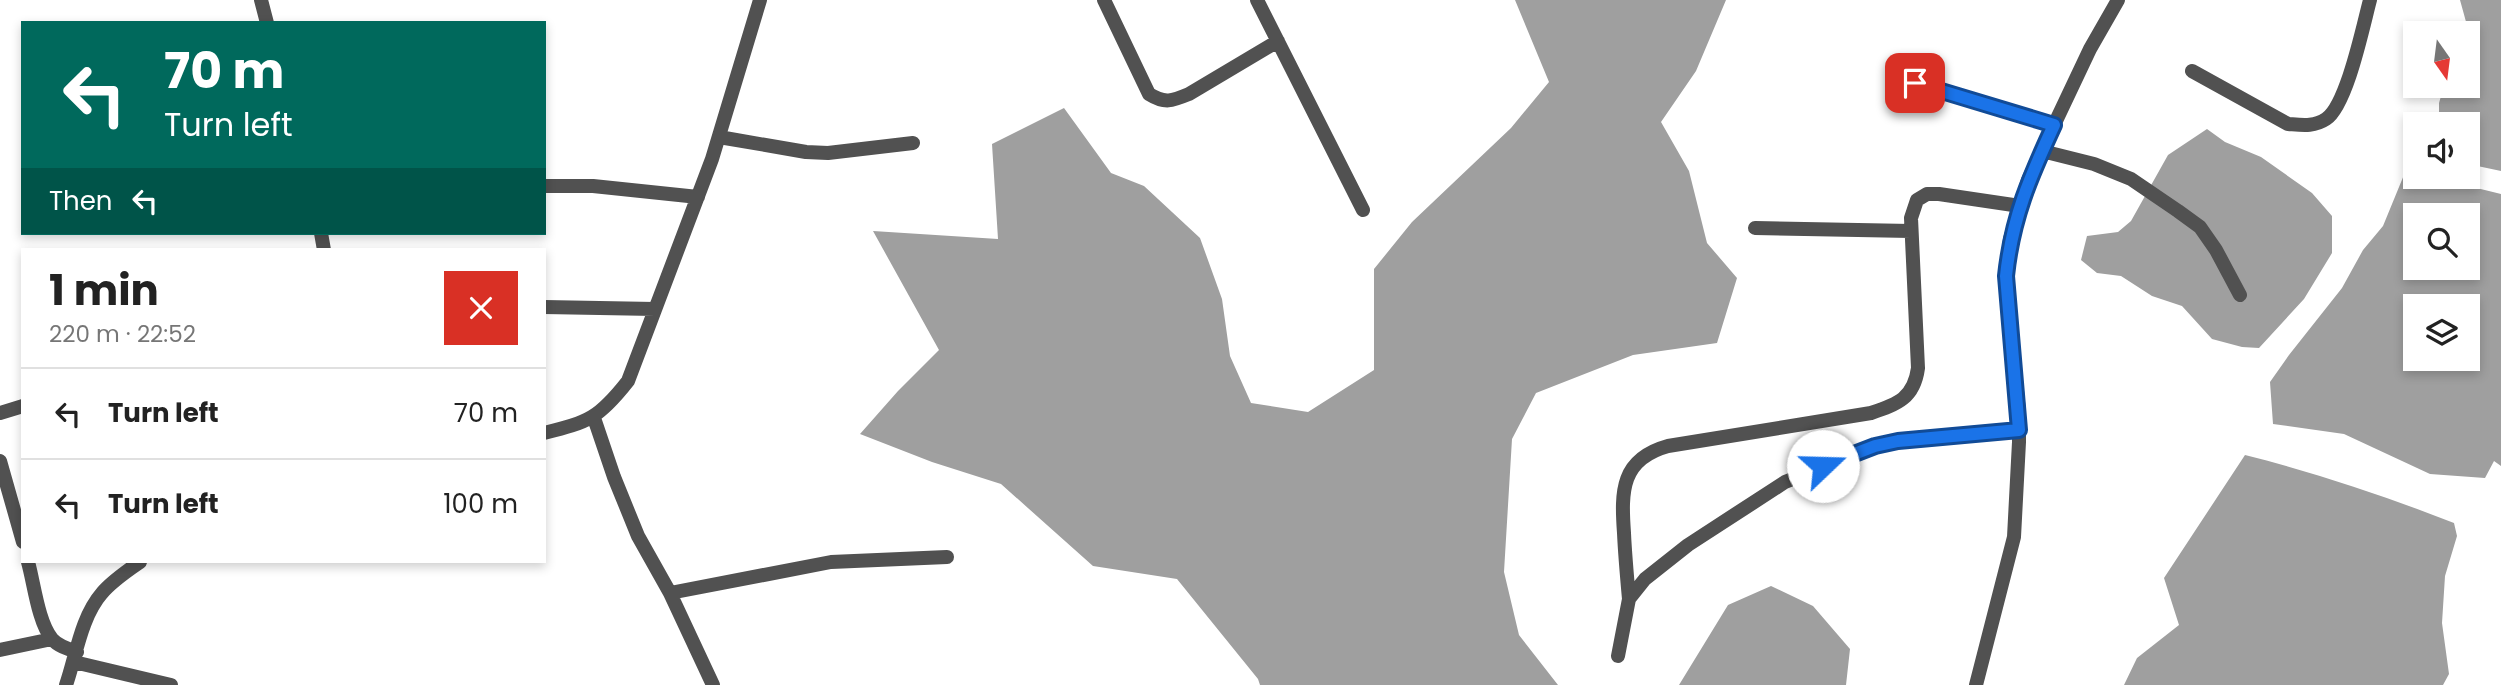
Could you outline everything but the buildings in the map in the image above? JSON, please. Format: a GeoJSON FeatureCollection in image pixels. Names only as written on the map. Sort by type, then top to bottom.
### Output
{"type":"FeatureCollection","features":[{"type":"Feature","properties":{"kind":"street"},"geometry":{"type":"LineString","coordinates":[[261,0],[266,21]]}},
{"type":"Feature","properties":{"kind":"street"},"geometry":{"type":"LineString","coordinates":[[546,432],[594,418],[610,404],[628,381],[719,137],[760,0]]}},
{"type":"Feature","properties":{"kind":"street"},"geometry":{"type":"LineString","coordinates":[[1104,0],[1149,94],[1161,102],[1189,94],[1278,41]]}},
{"type":"Feature","properties":{"kind":"street"},"geometry":{"type":"LineString","coordinates":[[1257,0],[1363,210]]}},
{"type":"Feature","properties":{"kind":"street"},"geometry":{"type":"LineString","coordinates":[[1976,685],[2014,537],[2019,430],[2006,276],[2010,239],[2028,180],[2090,49],[2118,0]]}},
{"type":"Feature","properties":{"kind":"street"},"geometry":{"type":"LineString","coordinates":[[2192,71],[2288,124],[2319,124],[2337,107],[2370,0]]}},
{"type":"Feature","properties":{"kind":"street"},"geometry":{"type":"LineString","coordinates":[[1894,77],[2054,125]]}},
{"type":"Feature","properties":{"kind":"street"},"geometry":{"type":"LineString","coordinates":[[719,137],[806,152],[828,153],[913,143]]}},
{"type":"Feature","properties":{"kind":"street"},"geometry":{"type":"LineString","coordinates":[[2042,150],[2094,164],[2131,179],[2200,227],[2216,250],[2240,295]]}},
{"type":"Feature","properties":{"kind":"street"},"geometry":{"type":"LineString","coordinates":[[546,186],[593,186],[698,197]]}},
{"type":"Feature","properties":{"kind":"street"},"geometry":{"type":"LineString","coordinates":[[1618,656],[1629,599],[1622,501],[1633,466],[1651,451],[1871,413],[1898,404],[1916,383],[1918,368],[1911,231],[1913,207],[1917,200],[1927,194],[1939,194],[2020,206]]}},
{"type":"Feature","properties":{"kind":"street"},"geometry":{"type":"LineString","coordinates":[[1755,228],[1911,231]]}},
{"type":"Feature","properties":{"kind":"street"},"geometry":{"type":"LineString","coordinates":[[546,307],[655,309]]}},
{"type":"Feature","properties":{"kind":"street"},"geometry":{"type":"LineString","coordinates":[[0,414],[21,407]]}},
{"type":"Feature","properties":{"kind":"street"},"geometry":{"type":"LineString","coordinates":[[594,418],[638,536],[670,593],[713,685]]}},
{"type":"Feature","properties":{"kind":"street"},"geometry":{"type":"LineString","coordinates":[[1629,599],[1645,579],[1688,545],[1785,482],[1842,458],[1898,441],[2019,430]]}},
{"type":"Feature","properties":{"kind":"street"},"geometry":{"type":"LineString","coordinates":[[0,461],[21,535]]}},
{"type":"Feature","properties":{"kind":"street"},"geometry":{"type":"LineString","coordinates":[[670,593],[831,562],[947,557]]}},
{"type":"Feature","properties":{"kind":"street"},"geometry":{"type":"LineString","coordinates":[[28,563],[41,615],[52,639],[75,657],[171,685]]}},
{"type":"Feature","properties":{"kind":"street"},"geometry":{"type":"LineString","coordinates":[[66,685],[88,615],[96,601],[116,580],[139,563]]}},
{"type":"Feature","properties":{"kind":"street"},"geometry":{"type":"LineString","coordinates":[[0,650],[52,639]]}},
{"type":"Feature","properties":{"kind":"shaded area"},"geometry":{"type":"Polygon","coordinates":[[[1515,0],[1726,0],[1696,71],[1661,122],[1689,171],[1707,243],[1737,278],[1717,343],[1633,355],[1536,393],[1512,439],[1504,572],[1519,635],[1558,685],[1260,685],[1258,679],[1177,579],[1093,566],[1001,484],[932,462],[860,434],[939,350],[873,231],[998,239],[992,144],[1064,108],[1111,173],[1144,186],[1200,238],[1222,299],[1230,356],[1251,403],[1308,412],[1374,370],[1374,269],[1412,222],[1511,128],[1549,82],[1515,0]]]}},
{"type":"Feature","properties":{"kind":"shaded area"},"geometry":{"type":"Polygon","coordinates":[[[2460,0],[2501,0],[2501,171],[2480,167],[2480,112],[2439,112],[2440,98],[2480,98],[2480,21],[2466,21],[2460,0]]]}},
{"type":"Feature","properties":{"kind":"shaded area"},"geometry":{"type":"Polygon","coordinates":[[[2207,129],[2225,142],[2261,157],[2312,193],[2332,216],[2332,253],[2304,299],[2259,348],[2242,347],[2212,339],[2182,306],[2152,296],[2121,276],[2097,273],[2081,260],[2087,236],[2118,232],[2131,221],[2168,155],[2207,129]]]}},
{"type":"Feature","properties":{"kind":"shaded area"},"geometry":{"type":"Polygon","coordinates":[[[2403,177],[2403,189],[2480,189],[2501,194],[2501,466],[2494,461],[2485,478],[2430,474],[2344,434],[2273,424],[2270,382],[2342,288],[2363,250],[2383,226],[2403,177]]]}},
{"type":"Feature","properties":{"kind":"shaded area"},"geometry":{"type":"Polygon","coordinates":[[[2245,455],[2351,486],[2454,523],[2457,536],[2445,576],[2442,623],[2449,674],[2443,685],[2124,685],[2137,658],[2179,625],[2164,578],[2245,455]]]}},
{"type":"Feature","properties":{"kind":"shaded area"},"geometry":{"type":"Polygon","coordinates":[[[1771,586],[1813,606],[1850,649],[1846,685],[1679,685],[1728,605],[1771,586]]]}},
{"type":"Feature","properties":{"kind":"route"},"geometry":{"type":"LineString","coordinates":[[1823,466],[1875,446],[1898,441],[2019,430],[2007,299],[2008,253],[2028,180],[2054,125],[1915,83]]}}]}
